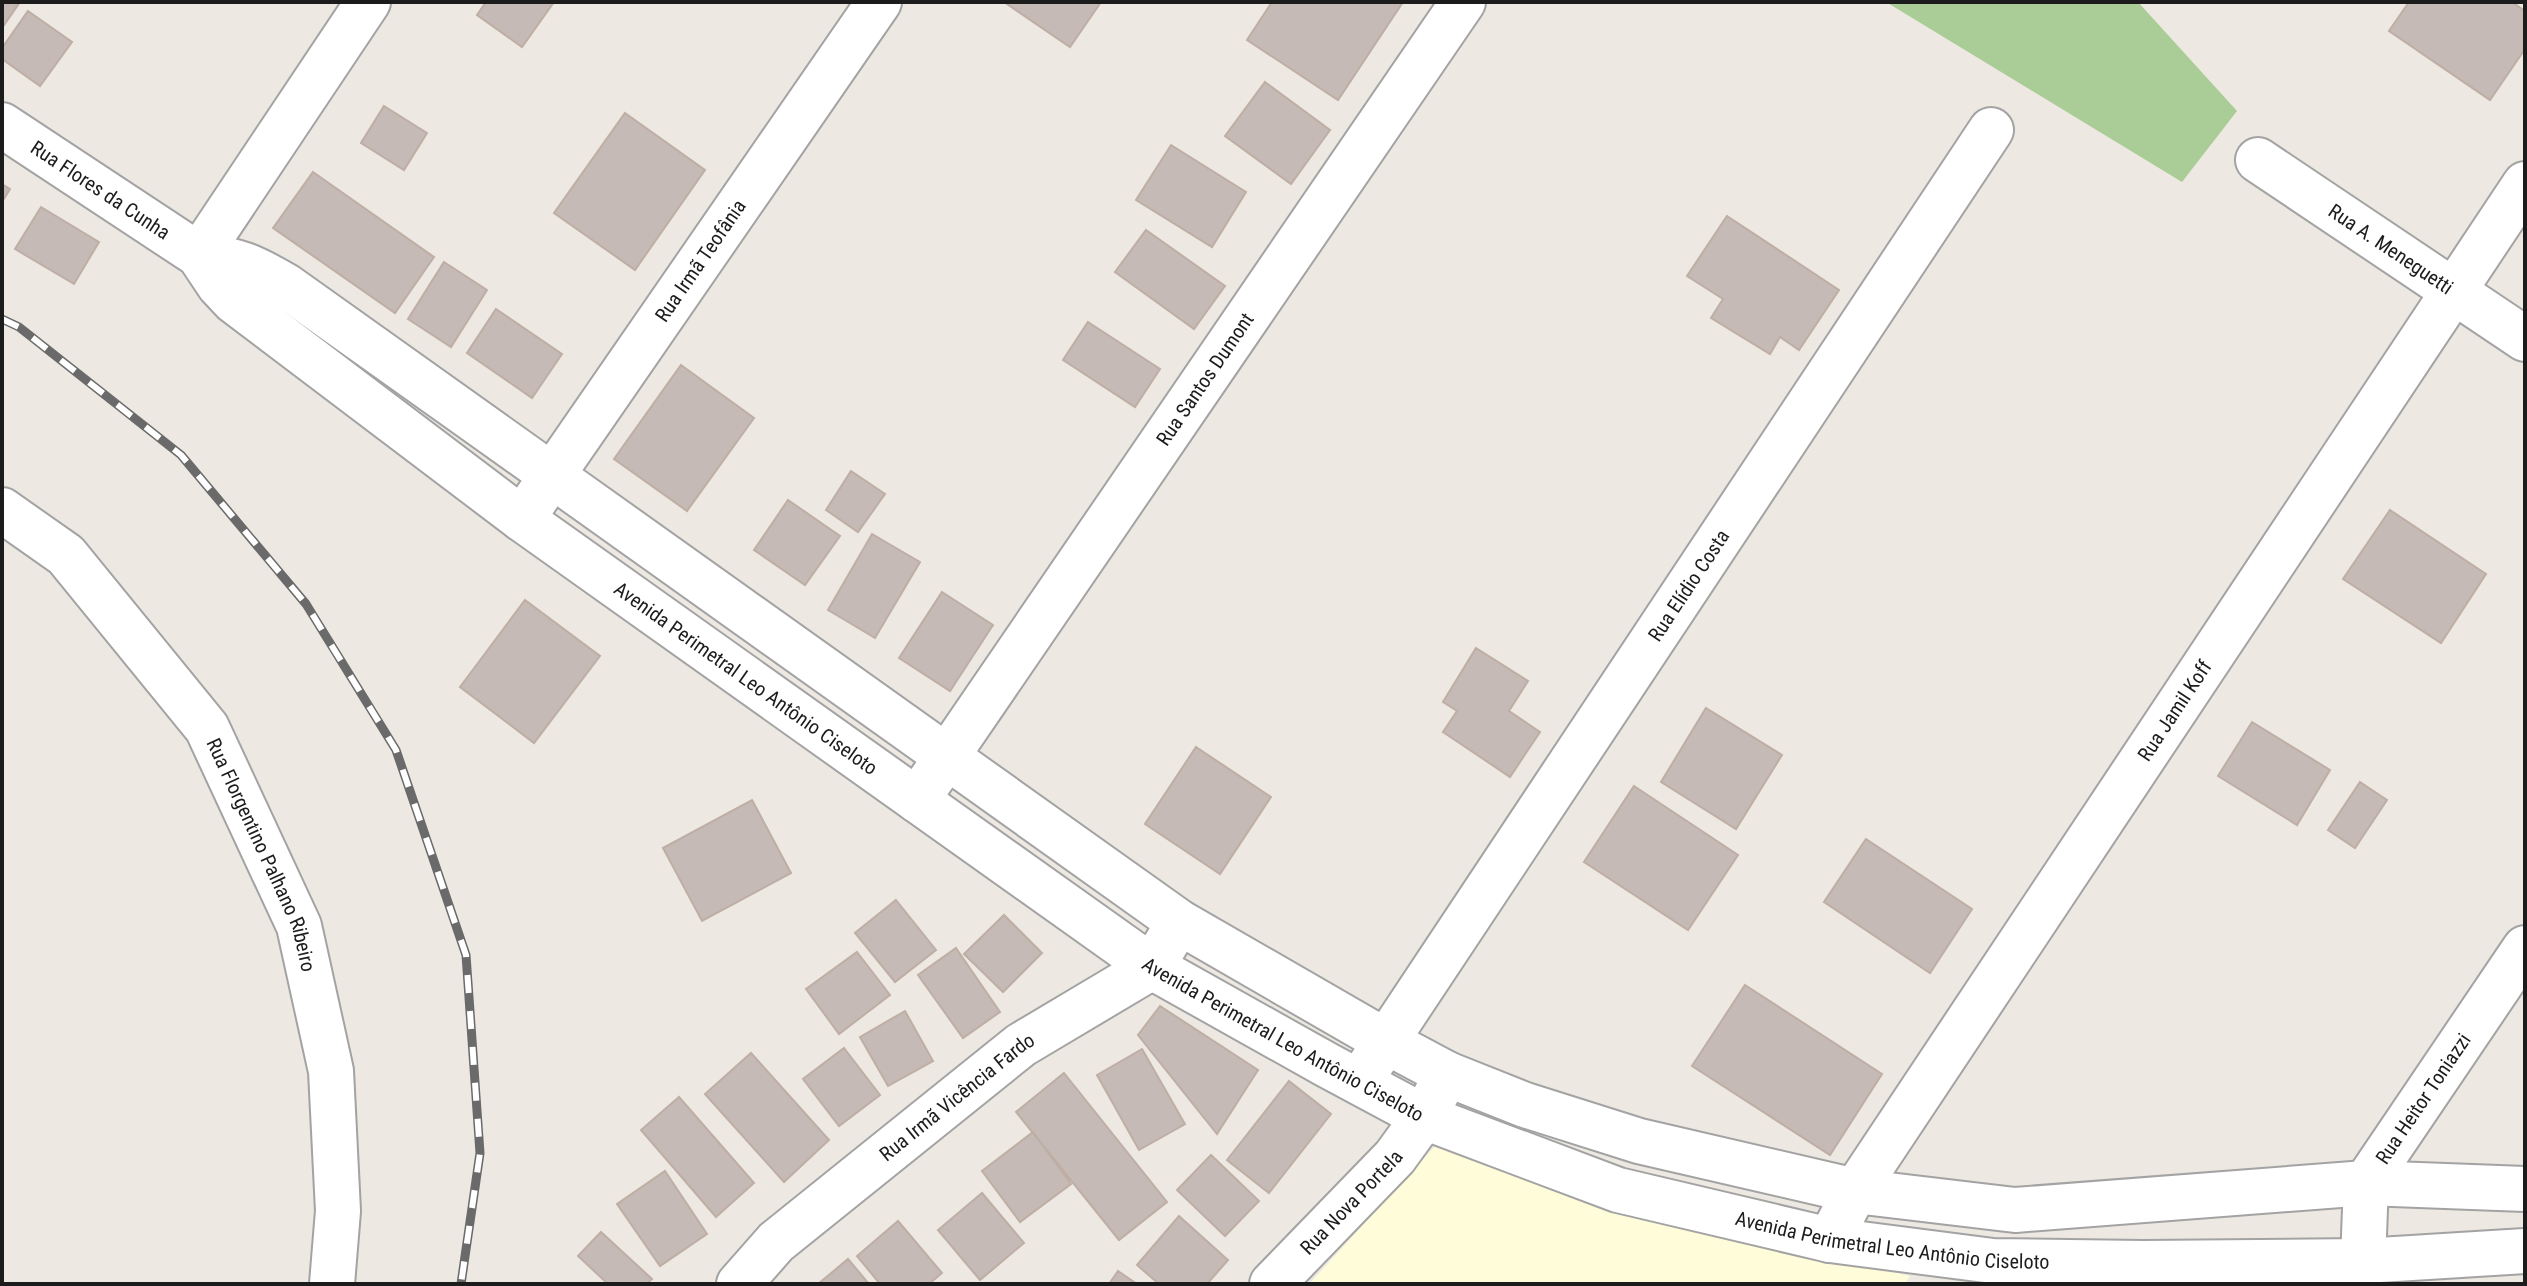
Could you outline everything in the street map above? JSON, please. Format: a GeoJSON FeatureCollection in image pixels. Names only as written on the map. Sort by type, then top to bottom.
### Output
{"type":"FeatureCollection","features":[{"type":"Feature","properties":{"kind":"street"},"geometry":{"type":"LineString","coordinates":[[199,255],[368,2]]}},
{"type":"Feature","properties":{"kind":"street","name":"Rua Irmã Teofânia"},"geometry":{"type":"LineString","coordinates":[[522,519],[879,2]]}},
{"type":"Feature","properties":{"kind":"street","name":"Rua Santos Dumont"},"geometry":{"type":"LineString","coordinates":[[917,800],[1463,2]]}},
{"type":"Feature","properties":{"kind":"street","name":"Rua Flores da Cunha"},"geometry":{"type":"LineString","coordinates":[[2,125],[199,255],[233,260],[245,285]]}},
{"type":"Feature","properties":{"kind":"street","name":"Rua Elídio Costa"},"geometry":{"type":"LineString","coordinates":[[1359,1082],[1991,130]]}},
{"type":"Feature","properties":{"kind":"street","name":"Rua A. Meneguetti"},"geometry":{"type":"LineString","coordinates":[[2258,160],[2525,339]]}},
{"type":"Feature","properties":{"kind":"street","name":"Rua Jamil Koff"},"geometry":{"type":"LineString","coordinates":[[1830,1240],[1855,1191],[2525,184]]}},
{"type":"Feature","properties":{"kind":"street","name":"Avenida Perimetral Leo Antônio Ciseloto"},"geometry":{"type":"LineString","coordinates":[[245,285],[286,286],[1179,922],[1447,1074],[1525,1105],[1639,1141],[1855,1191],[2015,1210],[2366,1183],[2525,1189]]}},
{"type":"Feature","properties":{"kind":"street","name":"Avenida Perimetral Leo Antônio Ciseloto"},"geometry":{"type":"LineString","coordinates":[[245,285],[522,519],[1152,967],[1424,1117],[1618,1190],[1830,1240],[1993,1261],[2363,1261],[2525,1251]]}},
{"type":"Feature","properties":{"kind":"street","name":"Rua Florgentino Palhano Ribeiro"},"geometry":{"type":"LineString","coordinates":[[2,510],[66,555],[207,728],[299,926],[331,1071],[338,1211],[332,1284]]}},
{"type":"Feature","properties":{"kind":"street","name":"Rua Irmã Vicência Fardo"},"geometry":{"type":"LineString","coordinates":[[739,1284],[776,1242],[1021,1045],[1152,967],[1179,922]]}},
{"type":"Feature","properties":{"kind":"street","name":"Rua Heitor Toniazzi"},"geometry":{"type":"LineString","coordinates":[[2363,1261],[2366,1183],[2525,948]]}},
{"type":"Feature","properties":{"kind":"street","name":"Rua Nova Portela"},"geometry":{"type":"LineString","coordinates":[[1272,1284],[1395,1157],[1424,1117],[1447,1074]]}},
{"type":"Feature","properties":{"kind":"shaded area"},"geometry":{"type":"Polygon","coordinates":[[[1436,1145],[1579,1194],[1910,1276],[1905,1284],[1309,1284],[1436,1145]]]}},
{"type":"Feature","properties":{"kind":"green space"},"geometry":{"type":"Polygon","coordinates":[[[1886,2],[2138,2],[2237,111],[2182,182],[1886,2]]]}},
{"type":"Feature","properties":{"kind":"building"},"geometry":{"type":"Polygon","coordinates":[[[2,2],[20,2],[2,28],[2,2]]]}},
{"type":"Feature","properties":{"kind":"building"},"geometry":{"type":"Polygon","coordinates":[[[486,2],[554,2],[522,47],[477,15],[486,2]]]}},
{"type":"Feature","properties":{"kind":"building"},"geometry":{"type":"Polygon","coordinates":[[[1004,2],[1101,2],[1070,47],[1004,2]]]}},
{"type":"Feature","properties":{"kind":"building"},"geometry":{"type":"Polygon","coordinates":[[[1272,2],[1403,2],[1338,100],[1247,40],[1272,2]]]}},
{"type":"Feature","properties":{"kind":"building"},"geometry":{"type":"Polygon","coordinates":[[[2409,2],[2512,2],[2525,11],[2525,49],[2490,100],[2389,31],[2409,2]]]}},
{"type":"Feature","properties":{"kind":"building"},"geometry":{"type":"Polygon","coordinates":[[[28,11],[72,42],[40,86],[2,59],[2,48],[28,11]]]}},
{"type":"Feature","properties":{"kind":"building"},"geometry":{"type":"Polygon","coordinates":[[[1265,82],[1330,130],[1291,184],[1225,136],[1265,82]]]}},
{"type":"Feature","properties":{"kind":"building"},"geometry":{"type":"Polygon","coordinates":[[[384,106],[427,133],[404,170],[361,143],[384,106]]]}},
{"type":"Feature","properties":{"kind":"building"},"geometry":{"type":"Polygon","coordinates":[[[625,113],[705,170],[635,270],[554,213],[625,113]]]}},
{"type":"Feature","properties":{"kind":"building"},"geometry":{"type":"Polygon","coordinates":[[[1171,145],[1246,192],[1212,247],[1136,200],[1171,145]]]}},
{"type":"Feature","properties":{"kind":"building"},"geometry":{"type":"Polygon","coordinates":[[[313,172],[434,257],[395,313],[273,228],[313,172]]]}},
{"type":"Feature","properties":{"kind":"building"},"geometry":{"type":"Polygon","coordinates":[[[2,184],[10,189],[2,202],[2,184]]]}},
{"type":"Feature","properties":{"kind":"building"},"geometry":{"type":"Polygon","coordinates":[[[41,207],[99,242],[74,284],[15,249],[41,207]]]}},
{"type":"Feature","properties":{"kind":"building"},"geometry":{"type":"Polygon","coordinates":[[[1727,216],[1839,290],[1799,350],[1780,337],[1770,354],[1711,318],[1723,299],[1687,276],[1727,216]]]}},
{"type":"Feature","properties":{"kind":"building"},"geometry":{"type":"Polygon","coordinates":[[[1146,230],[1225,286],[1194,329],[1115,272],[1146,230]]]}},
{"type":"Feature","properties":{"kind":"building"},"geometry":{"type":"Polygon","coordinates":[[[444,262],[487,290],[451,347],[408,319],[444,262]]]}},
{"type":"Feature","properties":{"kind":"building"},"geometry":{"type":"Polygon","coordinates":[[[496,309],[562,354],[532,398],[467,353],[496,309]]]}},
{"type":"Feature","properties":{"kind":"building"},"geometry":{"type":"Polygon","coordinates":[[[1088,322],[1160,369],[1135,407],[1063,360],[1088,322]]]}},
{"type":"Feature","properties":{"kind":"building"},"geometry":{"type":"Polygon","coordinates":[[[681,365],[754,418],[687,511],[614,459],[681,365]]]}},
{"type":"Feature","properties":{"kind":"building"},"geometry":{"type":"Polygon","coordinates":[[[851,471],[885,494],[858,532],[826,510],[851,471]]]}},
{"type":"Feature","properties":{"kind":"building"},"geometry":{"type":"Polygon","coordinates":[[[788,500],[840,536],[805,585],[754,550],[788,500]]]}},
{"type":"Feature","properties":{"kind":"building"},"geometry":{"type":"Polygon","coordinates":[[[2390,510],[2486,574],[2441,643],[2343,579],[2390,510]]]}},
{"type":"Feature","properties":{"kind":"building"},"geometry":{"type":"Polygon","coordinates":[[[872,534],[920,562],[875,638],[828,610],[872,534]]]}},
{"type":"Feature","properties":{"kind":"building"},"geometry":{"type":"Polygon","coordinates":[[[942,592],[993,625],[950,691],[899,658],[942,592]]]}},
{"type":"Feature","properties":{"kind":"building"},"geometry":{"type":"Polygon","coordinates":[[[525,600],[600,656],[534,743],[460,687],[525,600]]]}},
{"type":"Feature","properties":{"kind":"building"},"geometry":{"type":"Polygon","coordinates":[[[1476,648],[1528,681],[1509,711],[1540,732],[1510,777],[1443,732],[1457,711],[1443,702],[1476,648]]]}},
{"type":"Feature","properties":{"kind":"building"},"geometry":{"type":"Polygon","coordinates":[[[1706,708],[1782,755],[1736,829],[1661,782],[1706,708]]]}},
{"type":"Feature","properties":{"kind":"building"},"geometry":{"type":"Polygon","coordinates":[[[2252,722],[2330,770],[2297,825],[2218,776],[2252,722]]]}},
{"type":"Feature","properties":{"kind":"building"},"geometry":{"type":"Polygon","coordinates":[[[1196,747],[1271,797],[1220,874],[1145,824],[1196,747]]]}},
{"type":"Feature","properties":{"kind":"building"},"geometry":{"type":"Polygon","coordinates":[[[2360,782],[2387,800],[2355,848],[2328,830],[2360,782]]]}},
{"type":"Feature","properties":{"kind":"building"},"geometry":{"type":"Polygon","coordinates":[[[1634,786],[1738,855],[1688,930],[1584,862],[1634,786]]]}},
{"type":"Feature","properties":{"kind":"building"},"geometry":{"type":"Polygon","coordinates":[[[752,800],[791,873],[702,921],[663,848],[752,800]]]}},
{"type":"Feature","properties":{"kind":"building"},"geometry":{"type":"Polygon","coordinates":[[[1866,839],[1972,909],[1930,973],[1824,902],[1866,839]]]}},
{"type":"Feature","properties":{"kind":"building"},"geometry":{"type":"Polygon","coordinates":[[[896,900],[936,950],[895,982],[855,933],[896,900]]]}},
{"type":"Feature","properties":{"kind":"building"},"geometry":{"type":"Polygon","coordinates":[[[1004,915],[1042,953],[1003,992],[964,954],[1004,915]]]}},
{"type":"Feature","properties":{"kind":"building"},"geometry":{"type":"Polygon","coordinates":[[[956,948],[1000,1012],[963,1038],[918,975],[956,948]]]}},
{"type":"Feature","properties":{"kind":"building"},"geometry":{"type":"Polygon","coordinates":[[[857,952],[890,995],[839,1034],[806,989],[857,952]]]}},
{"type":"Feature","properties":{"kind":"building"},"geometry":{"type":"Polygon","coordinates":[[[1745,985],[1882,1074],[1830,1155],[1692,1066],[1745,985]]]}},
{"type":"Feature","properties":{"kind":"building"},"geometry":{"type":"Polygon","coordinates":[[[1160,1006],[1258,1070],[1217,1134],[1138,1035],[1160,1006]]]}},
{"type":"Feature","properties":{"kind":"building"},"geometry":{"type":"Polygon","coordinates":[[[905,1011],[933,1061],[888,1086],[860,1037],[905,1011]]]}},
{"type":"Feature","properties":{"kind":"building"},"geometry":{"type":"Polygon","coordinates":[[[844,1048],[880,1095],[839,1126],[803,1079],[844,1048]]]}},
{"type":"Feature","properties":{"kind":"building"},"geometry":{"type":"Polygon","coordinates":[[[1142,1049],[1185,1124],[1139,1150],[1097,1075],[1142,1049]]]}},
{"type":"Feature","properties":{"kind":"building"},"geometry":{"type":"Polygon","coordinates":[[[751,1053],[829,1140],[784,1182],[705,1094],[751,1053]]]}},
{"type":"Feature","properties":{"kind":"building"},"geometry":{"type":"Polygon","coordinates":[[[1064,1073],[1167,1202],[1119,1240],[1016,1112],[1064,1073]]]}},
{"type":"Feature","properties":{"kind":"building"},"geometry":{"type":"Polygon","coordinates":[[[1289,1081],[1331,1114],[1269,1193],[1227,1160],[1289,1081]]]}},
{"type":"Feature","properties":{"kind":"building"},"geometry":{"type":"Polygon","coordinates":[[[679,1097],[754,1183],[716,1217],[641,1130],[679,1097]]]}},
{"type":"Feature","properties":{"kind":"building"},"geometry":{"type":"Polygon","coordinates":[[[1033,1132],[1071,1184],[1020,1222],[982,1171],[1033,1132]]]}},
{"type":"Feature","properties":{"kind":"building"},"geometry":{"type":"Polygon","coordinates":[[[1211,1155],[1259,1201],[1225,1236],[1177,1190],[1211,1155]]]}},
{"type":"Feature","properties":{"kind":"building"},"geometry":{"type":"Polygon","coordinates":[[[665,1171],[707,1234],[660,1266],[617,1204],[665,1171]]]}},
{"type":"Feature","properties":{"kind":"building"},"geometry":{"type":"Polygon","coordinates":[[[982,1193],[1024,1243],[980,1280],[938,1230],[982,1193]]]}},
{"type":"Feature","properties":{"kind":"building"},"geometry":{"type":"Polygon","coordinates":[[[1179,1216],[1228,1260],[1207,1284],[1159,1284],[1137,1265],[1179,1216]]]}},
{"type":"Feature","properties":{"kind":"building"},"geometry":{"type":"Polygon","coordinates":[[[898,1221],[942,1273],[929,1284],[880,1284],[857,1256],[898,1221]]]}},
{"type":"Feature","properties":{"kind":"building"},"geometry":{"type":"Polygon","coordinates":[[[601,1232],[652,1279],[646,1284],[608,1284],[578,1256],[601,1232]]]}},
{"type":"Feature","properties":{"kind":"building"},"geometry":{"type":"Polygon","coordinates":[[[848,1259],[869,1284],[818,1284],[848,1259]]]}},
{"type":"Feature","properties":{"kind":"building"},"geometry":{"type":"Polygon","coordinates":[[[1118,1271],[1137,1284],[1109,1284],[1118,1271]]]}},
{"type":"Feature","properties":{"kind":"railway"},"geometry":{"type":"LineString","coordinates":[[2,319],[19,327],[181,455],[306,604],[396,750],[466,955],[480,1153],[461,1284]]}}]}
